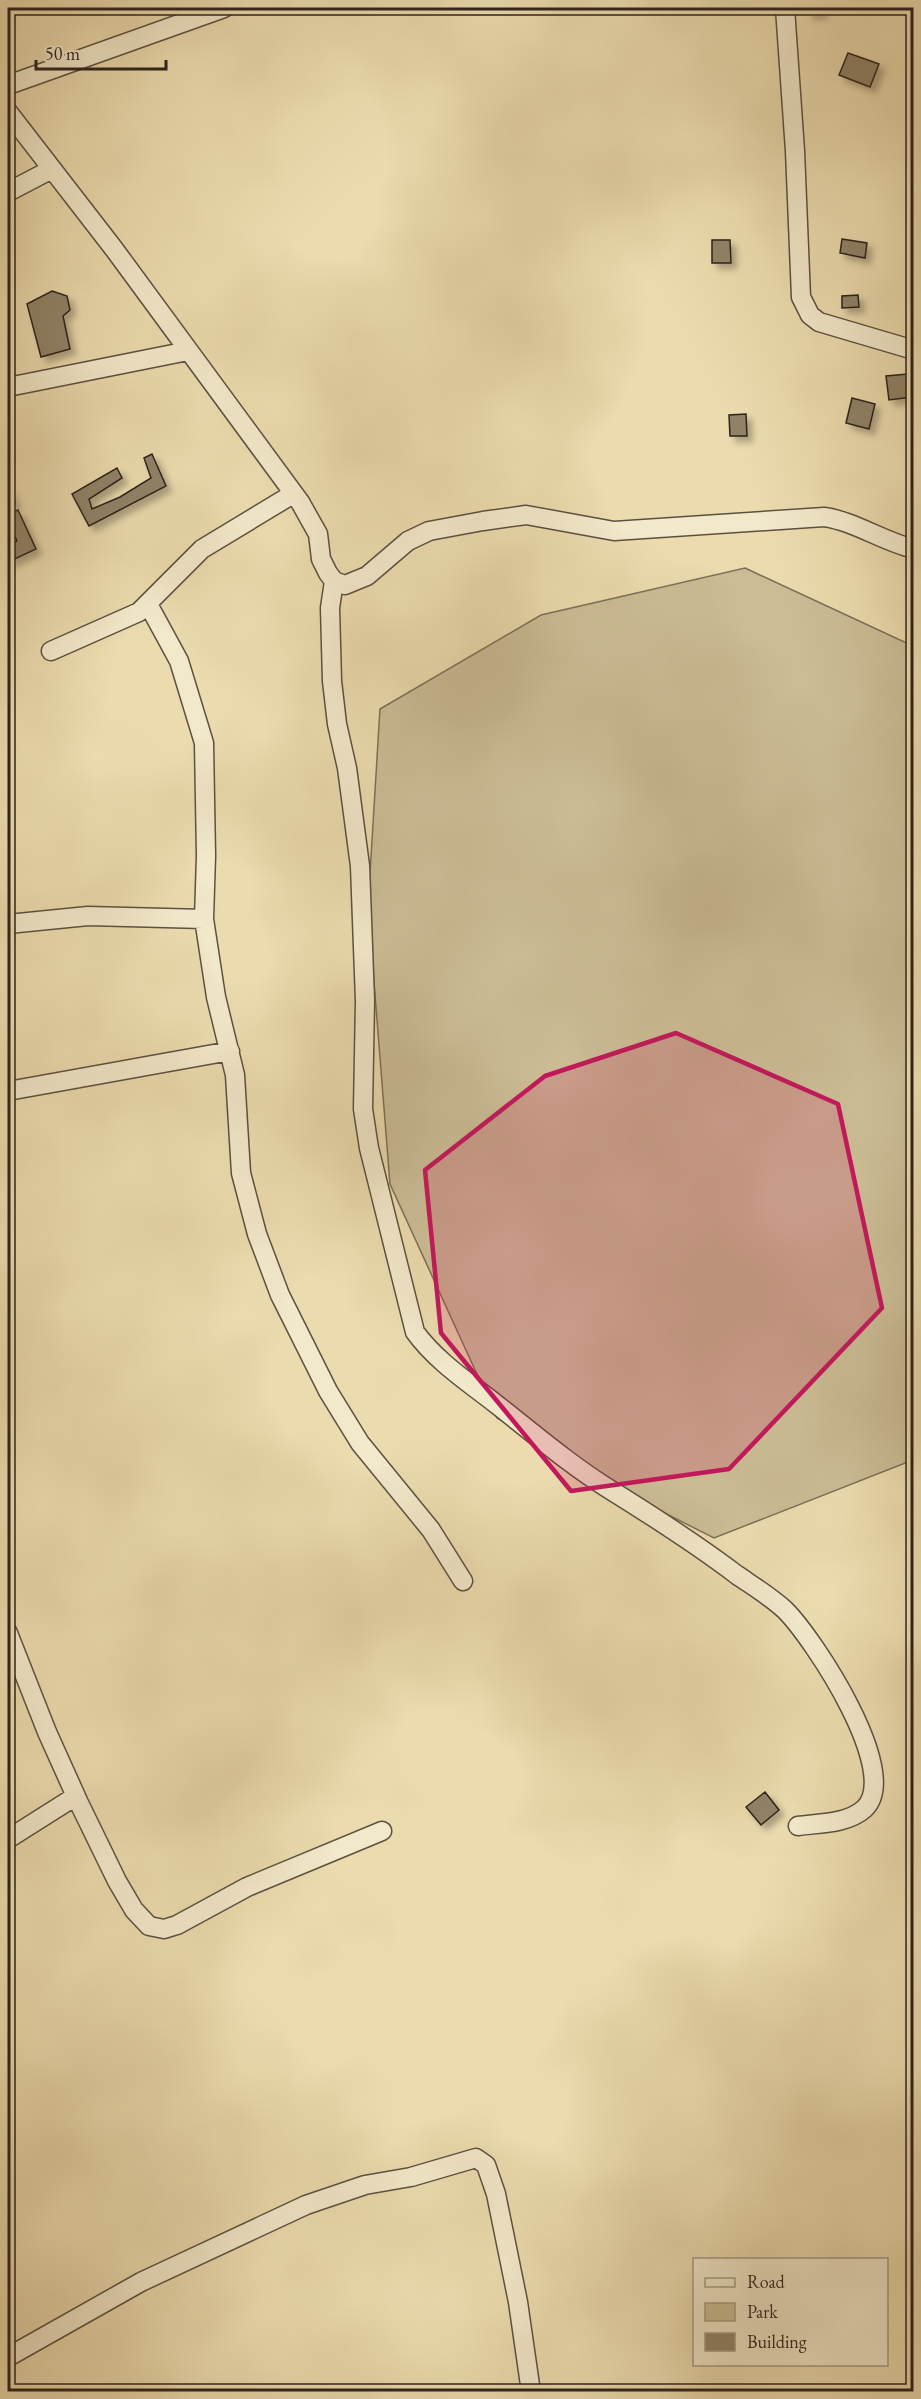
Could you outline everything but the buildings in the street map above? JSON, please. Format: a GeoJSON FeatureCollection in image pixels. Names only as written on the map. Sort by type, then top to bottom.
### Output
{"type":"FeatureCollection","features":[{"type":"Feature","properties":{"kind":"street"},"geometry":{"type":"LineString","coordinates":[[8,85],[224,8]]}},
{"type":"Feature","properties":{"kind":"street"},"geometry":{"type":"LineString","coordinates":[[785,8],[795,151],[801,297],[810,315],[819,322],[914,350]]}},
{"type":"Feature","properties":{"kind":"street"},"geometry":{"type":"LineString","coordinates":[[8,112],[309,515],[318,534],[321,559],[334,581],[330,608],[333,692],[360,866],[365,1001],[363,1109],[369,1148],[415,1332],[429,1349],[456,1373],[586,1474],[676,1529],[779,1605],[810,1642],[859,1726],[875,1774],[874,1789],[865,1808],[851,1817],[798,1826]]}},
{"type":"Feature","properties":{"kind":"street"},"geometry":{"type":"LineString","coordinates":[[8,192],[52,169]]}},
{"type":"Feature","properties":{"kind":"street"},"geometry":{"type":"LineString","coordinates":[[8,387],[188,351]]}},
{"type":"Feature","properties":{"kind":"street"},"geometry":{"type":"LineString","coordinates":[[51,651],[129,617],[148,604],[202,549],[293,494]]}},
{"type":"Feature","properties":{"kind":"street"},"geometry":{"type":"LineString","coordinates":[[334,581],[345,585],[354,584],[367,576],[408,541],[429,531],[526,515],[614,531],[824,517],[845,522],[878,538],[914,549]]}},
{"type":"Feature","properties":{"kind":"street"},"geometry":{"type":"LineString","coordinates":[[148,604],[179,661],[204,743],[206,856],[204,919],[216,997],[235,1075],[241,1173],[257,1234],[280,1295],[328,1391],[360,1443],[431,1530],[463,1581]]}},
{"type":"Feature","properties":{"kind":"street"},"geometry":{"type":"LineString","coordinates":[[8,924],[88,916],[204,919]]}},
{"type":"Feature","properties":{"kind":"street"},"geometry":{"type":"LineString","coordinates":[[8,1091],[230,1051]]}},
{"type":"Feature","properties":{"kind":"street"},"geometry":{"type":"LineString","coordinates":[[8,1633],[76,1796],[134,1910],[149,1926],[164,1929],[177,1925],[247,1887],[382,1831]]}},
{"type":"Feature","properties":{"kind":"street"},"geometry":{"type":"LineString","coordinates":[[8,1839],[76,1796]]}},
{"type":"Feature","properties":{"kind":"street"},"geometry":{"type":"LineString","coordinates":[[8,2357],[141,2282],[306,2205],[365,2185],[411,2177],[476,2158],[486,2165],[494,2183],[518,2302],[531,2391]]}},
{"type":"Feature","properties":{"kind":"highlighted area"},"geometry":{"type":"Polygon","coordinates":[[[676,1033],[838,1104],[882,1308],[729,1469],[571,1491],[441,1333],[425,1170],[545,1076],[676,1033]]]}},
{"type":"Feature","properties":{"kind":"green space"},"geometry":{"type":"Polygon","coordinates":[[[745,568],[913,646],[913,1460],[714,1538],[643,1502],[497,1418],[390,1184],[368,906],[380,709],[541,615],[745,568]]]}}]}
